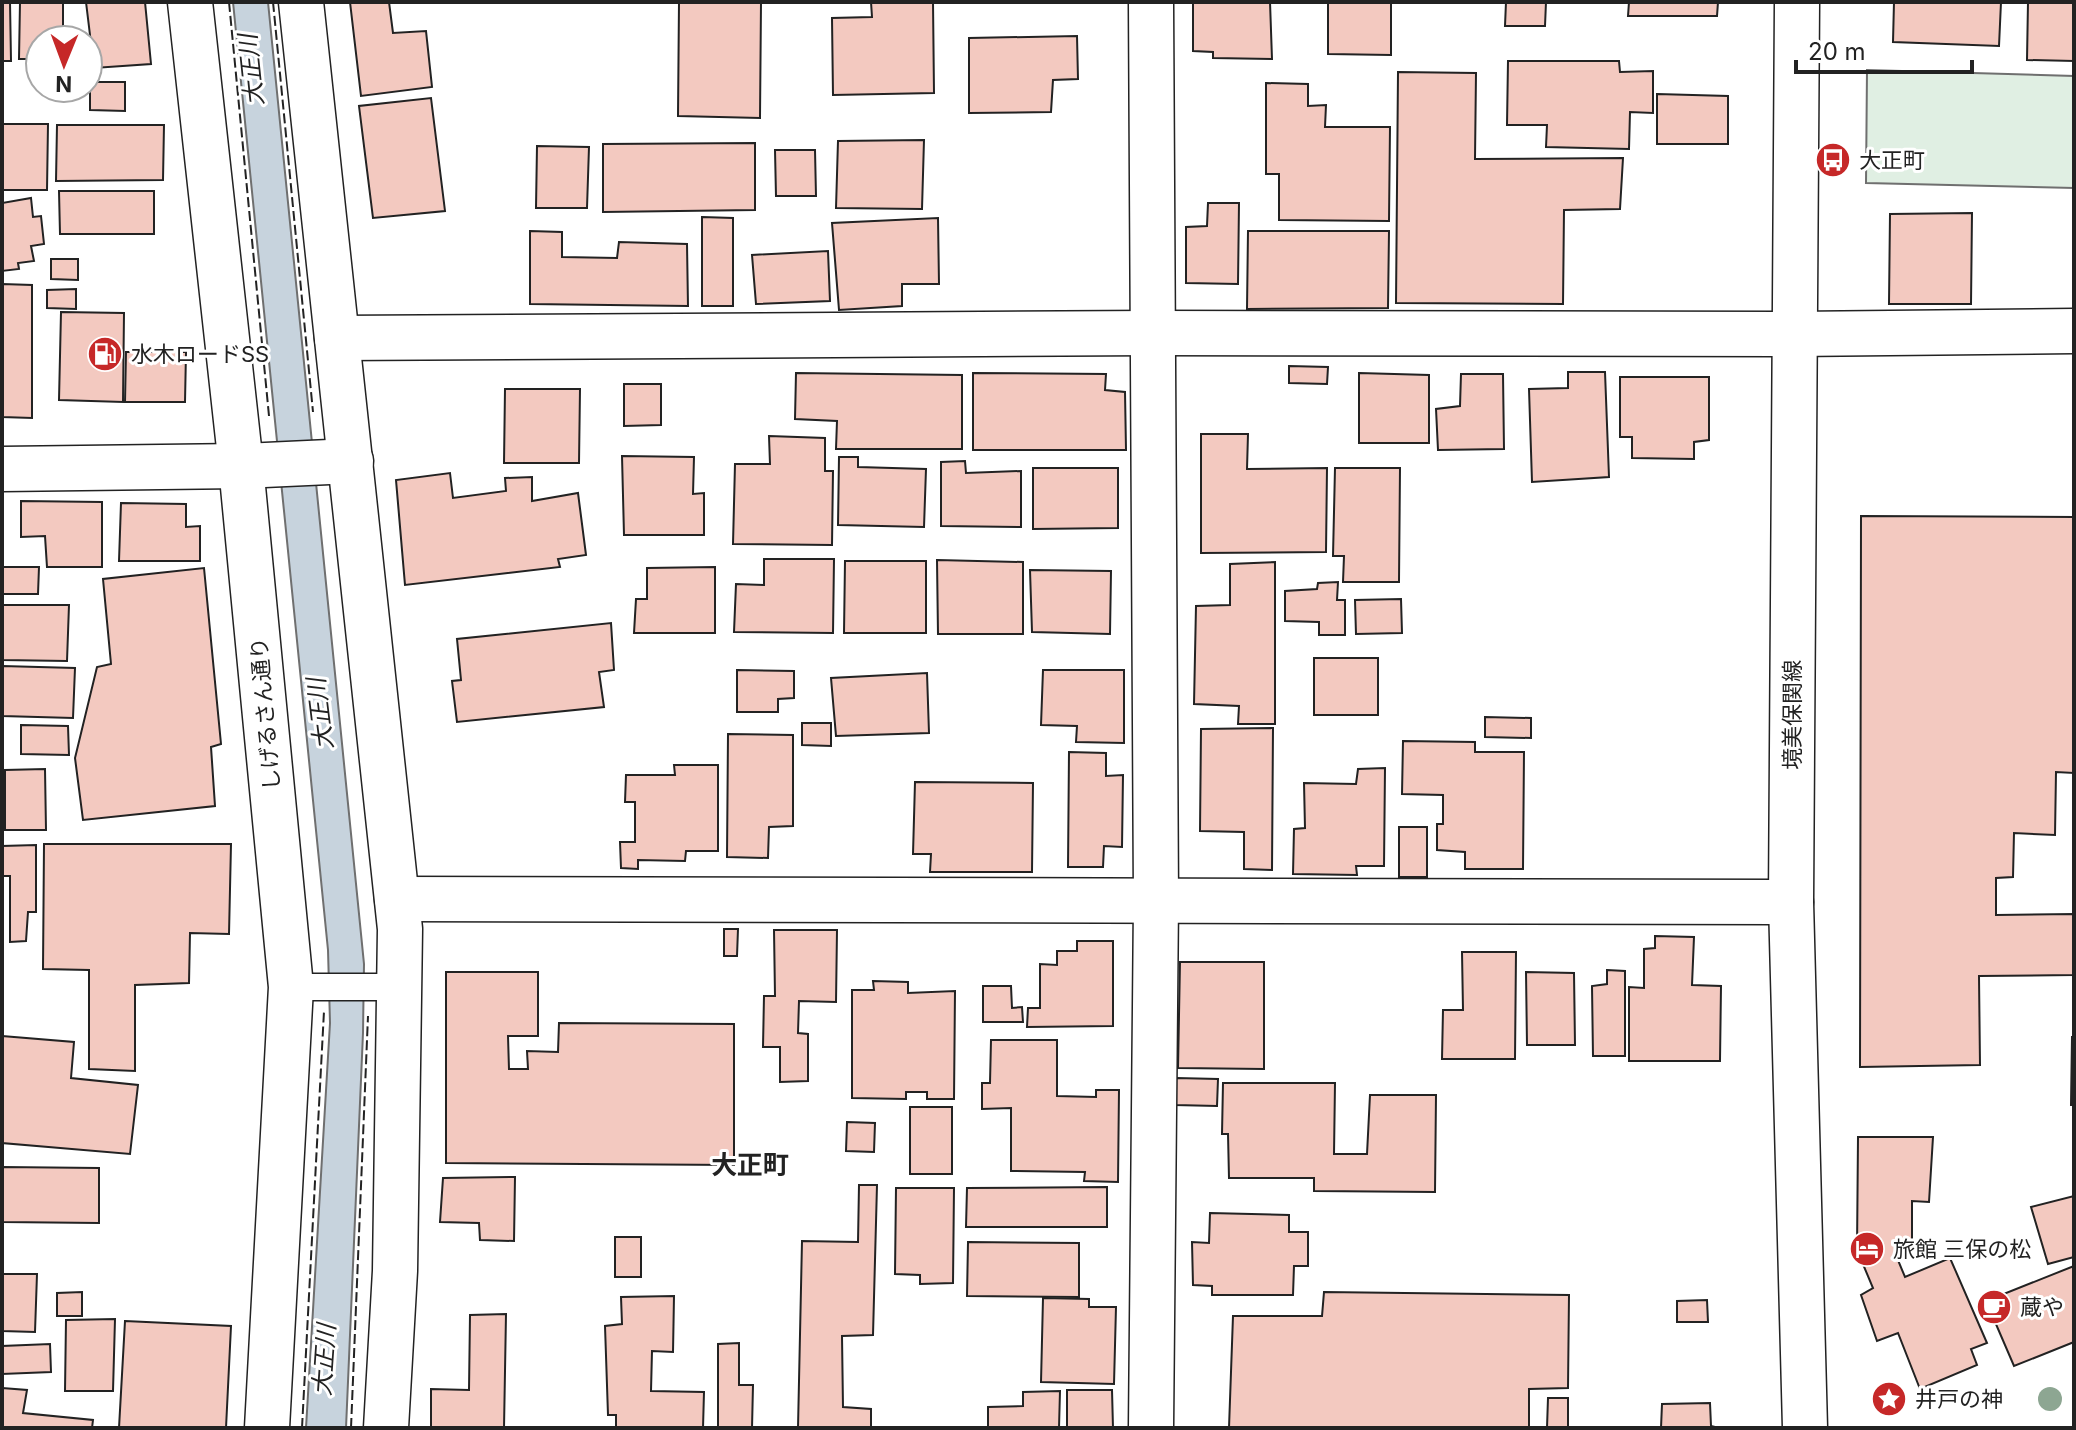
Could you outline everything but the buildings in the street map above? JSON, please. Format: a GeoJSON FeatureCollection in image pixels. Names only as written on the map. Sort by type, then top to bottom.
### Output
{"type":"FeatureCollection","features":[{"type":"Feature","properties":{"kind":"street","name":"しげるさん通り"},"geometry":{"type":"LineString","coordinates":[[190,2],[241,466],[291,987],[267,1428]]}},
{"type":"Feature","properties":{"kind":"street"},"geometry":{"type":"LineString","coordinates":[[301,2],[400,929],[395,1271],[386,1428]]}},
{"type":"Feature","properties":{"kind":"street"},"geometry":{"type":"LineString","coordinates":[[1151,2],[1156,901],[1151,1428]]}},
{"type":"Feature","properties":{"kind":"street","name":"境美保関線"},"geometry":{"type":"LineString","coordinates":[[1797,2],[1791,902],[1805,1428]]}},
{"type":"Feature","properties":{"kind":"street"},"geometry":{"type":"LineString","coordinates":[[337,338],[2074,331]]}},
{"type":"Feature","properties":{"kind":"street"},"geometry":{"type":"LineString","coordinates":[[2,469],[241,466],[351,461]]}},
{"type":"Feature","properties":{"kind":"street"},"geometry":{"type":"LineString","coordinates":[[397,899],[1791,902]]}},
{"type":"Feature","properties":{"kind":"lane"},"geometry":{"type":"LineString","coordinates":[[291,987],[399,987]]}},
{"type":"Feature","properties":{"kind":"green space"},"geometry":{"type":"Polygon","coordinates":[[[1867,70],[2074,76],[2074,188],[1866,183],[1867,70]]]}},
{"type":"Feature","properties":{"kind":"water","name":"大正川"},"geometry":{"type":"Polygon","coordinates":[[[233,2],[268,2],[364,964],[346,1428],[306,1428],[330,1023],[328,950],[233,2]]]}},
{"type":"Feature","properties":{"kind":"fence"},"geometry":{"type":"LineString","coordinates":[[229,2],[269,416]]}},
{"type":"Feature","properties":{"kind":"fence"},"geometry":{"type":"LineString","coordinates":[[273,2],[313,412]]}},
{"type":"Feature","properties":{"kind":"fence"},"geometry":{"type":"LineString","coordinates":[[302,1428],[324,1011]]}},
{"type":"Feature","properties":{"kind":"fence"},"geometry":{"type":"LineString","coordinates":[[351,1428],[368,1016]]}},
{"type":"Feature","properties":{"kind":"place","name":"大正町"},"geometry":{"type":"Point","coordinates":[1833,160]}},
{"type":"Feature","properties":{"kind":"place","name":"水木ロードSS"},"geometry":{"type":"Point","coordinates":[105,354]}},
{"type":"Feature","properties":{"kind":"place","name":"旅館 三保の松"},"geometry":{"type":"Point","coordinates":[1867,1249]}},
{"type":"Feature","properties":{"kind":"place","name":"蔵や"},"geometry":{"type":"Point","coordinates":[1994,1307]}},
{"type":"Feature","properties":{"kind":"place","name":"井戸の神"},"geometry":{"type":"Point","coordinates":[1889,1399]}},
{"type":"Feature","properties":{"kind":"district","name":"大正町"},"geometry":{"type":"Point","coordinates":[750,1164]}}]}
